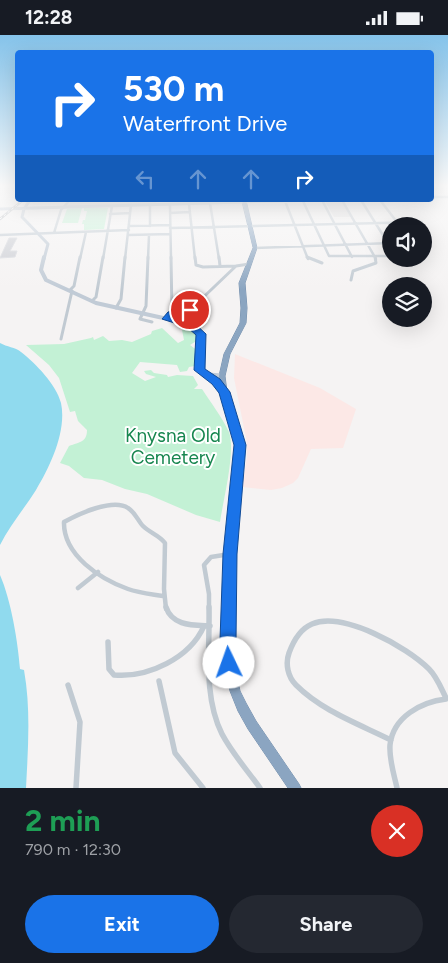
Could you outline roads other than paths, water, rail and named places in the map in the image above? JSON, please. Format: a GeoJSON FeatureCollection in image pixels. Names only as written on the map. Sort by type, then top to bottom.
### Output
{"type":"FeatureCollection","features":[{"type":"Feature","properties":{"kind":"highway"},"geometry":{"type":"LineString","coordinates":[[249,220],[255,248],[242,283],[244,308],[242,323],[227,354],[222,375],[224,392],[240,445],[230,554],[229,663],[235,691],[252,725],[295,788]]}},
{"type":"Feature","properties":{"kind":"highway"},"geometry":{"type":"LineString","coordinates":[[208,375],[224,392]]}},
{"type":"Feature","properties":{"kind":"street"},"geometry":{"type":"LineString","coordinates":[[23,220],[39,233],[48,244],[41,271],[43,277],[71,293],[92,300],[117,307],[169,316],[190,325],[201,334],[199,370],[208,375],[222,375]]}},
{"type":"Feature","properties":{"kind":"street"},"geometry":{"type":"LineString","coordinates":[[54,233],[58,220]]}},
{"type":"Feature","properties":{"kind":"street"},"geometry":{"type":"LineString","coordinates":[[92,300],[96,297],[109,220]]}},
{"type":"Feature","properties":{"kind":"street"},"geometry":{"type":"LineString","coordinates":[[117,307],[130,220]]}},
{"type":"Feature","properties":{"kind":"street"},"geometry":{"type":"LineString","coordinates":[[150,220],[150,226]]}},
{"type":"Feature","properties":{"kind":"street"},"geometry":{"type":"LineString","coordinates":[[169,316],[170,220]]}},
{"type":"Feature","properties":{"kind":"street"},"geometry":{"type":"LineString","coordinates":[[190,220],[196,265],[203,267],[249,264]]}},
{"type":"Feature","properties":{"kind":"street"},"geometry":{"type":"LineString","coordinates":[[213,220],[220,266]]}},
{"type":"Feature","properties":{"kind":"street"},"geometry":{"type":"LineString","coordinates":[[293,220],[308,259],[318,260],[322,263]]}},
{"type":"Feature","properties":{"kind":"street"},"geometry":{"type":"LineString","coordinates":[[312,220],[329,256],[382,256]]}},
{"type":"Feature","properties":{"kind":"street"},"geometry":{"type":"LineString","coordinates":[[332,220],[352,257]]}},
{"type":"Feature","properties":{"kind":"street"},"geometry":{"type":"LineString","coordinates":[[351,280],[353,271],[377,261],[354,220]]}},
{"type":"Feature","properties":{"kind":"street"},"geometry":{"type":"LineString","coordinates":[[374,220],[382,232]]}},
{"type":"Feature","properties":{"kind":"street"},"geometry":{"type":"LineString","coordinates":[[0,235],[129,231],[149,235],[178,229],[382,223]]}},
{"type":"Feature","properties":{"kind":"street"},"geometry":{"type":"LineString","coordinates":[[129,231],[150,226],[170,230]]}},
{"type":"Feature","properties":{"kind":"street"},"geometry":{"type":"LineString","coordinates":[[61,339],[86,232]]}},
{"type":"Feature","properties":{"kind":"street"},"geometry":{"type":"LineString","coordinates":[[149,235],[146,306],[140,319],[152,322]]}},
{"type":"Feature","properties":{"kind":"street"},"geometry":{"type":"LineString","coordinates":[[255,248],[382,243]]}},
{"type":"Feature","properties":{"kind":"street"},"geometry":{"type":"LineString","coordinates":[[169,316],[191,309],[236,265]]}},
{"type":"Feature","properties":{"kind":"street"},"geometry":{"type":"LineString","coordinates":[[163,596],[128,589],[98,572],[72,552],[63,524],[66,521],[111,505],[121,505],[131,511],[146,529],[161,537],[165,543],[163,596],[168,614],[172,619],[183,623],[207,626]]}},
{"type":"Feature","properties":{"kind":"street"},"geometry":{"type":"LineString","coordinates":[[230,554],[214,555],[205,561],[209,594],[207,626],[210,692],[216,721],[226,742],[257,787]]}},
{"type":"Feature","properties":{"kind":"street"},"geometry":{"type":"LineString","coordinates":[[78,588],[98,572]]}},
{"type":"Feature","properties":{"kind":"street"},"geometry":{"type":"LineString","coordinates":[[391,740],[338,715],[296,685],[291,679],[287,660],[294,641],[301,631],[316,623],[329,622],[375,635],[406,651],[429,669],[438,681],[447,699],[415,706],[402,720],[391,740],[397,788]]}},
{"type":"Feature","properties":{"kind":"street"},"geometry":{"type":"LineString","coordinates":[[108,642],[109,669],[114,675],[120,676],[154,667],[181,655],[192,646],[207,626]]}},
{"type":"Feature","properties":{"kind":"street"},"geometry":{"type":"LineString","coordinates":[[159,681],[175,753],[204,788]]}},
{"type":"Feature","properties":{"kind":"street"},"geometry":{"type":"LineString","coordinates":[[68,685],[80,722],[76,788]]}},
{"type":"Feature","properties":{"kind":"water"},"geometry":{"type":"Polygon","coordinates":[[[0,343],[21,352],[45,375],[55,389],[61,403],[62,425],[47,471],[0,545],[0,343]]]}},
{"type":"Feature","properties":{"kind":"water"},"geometry":{"type":"Polygon","coordinates":[[[0,575],[11,609],[20,669],[24,670],[28,699],[26,788],[0,788],[0,575]]]}},
{"type":"Feature","properties":{"kind":"park label","name":"Knysna Old Cemetery"},"geometry":{"type":"Point","coordinates":[173,446]}}]}
